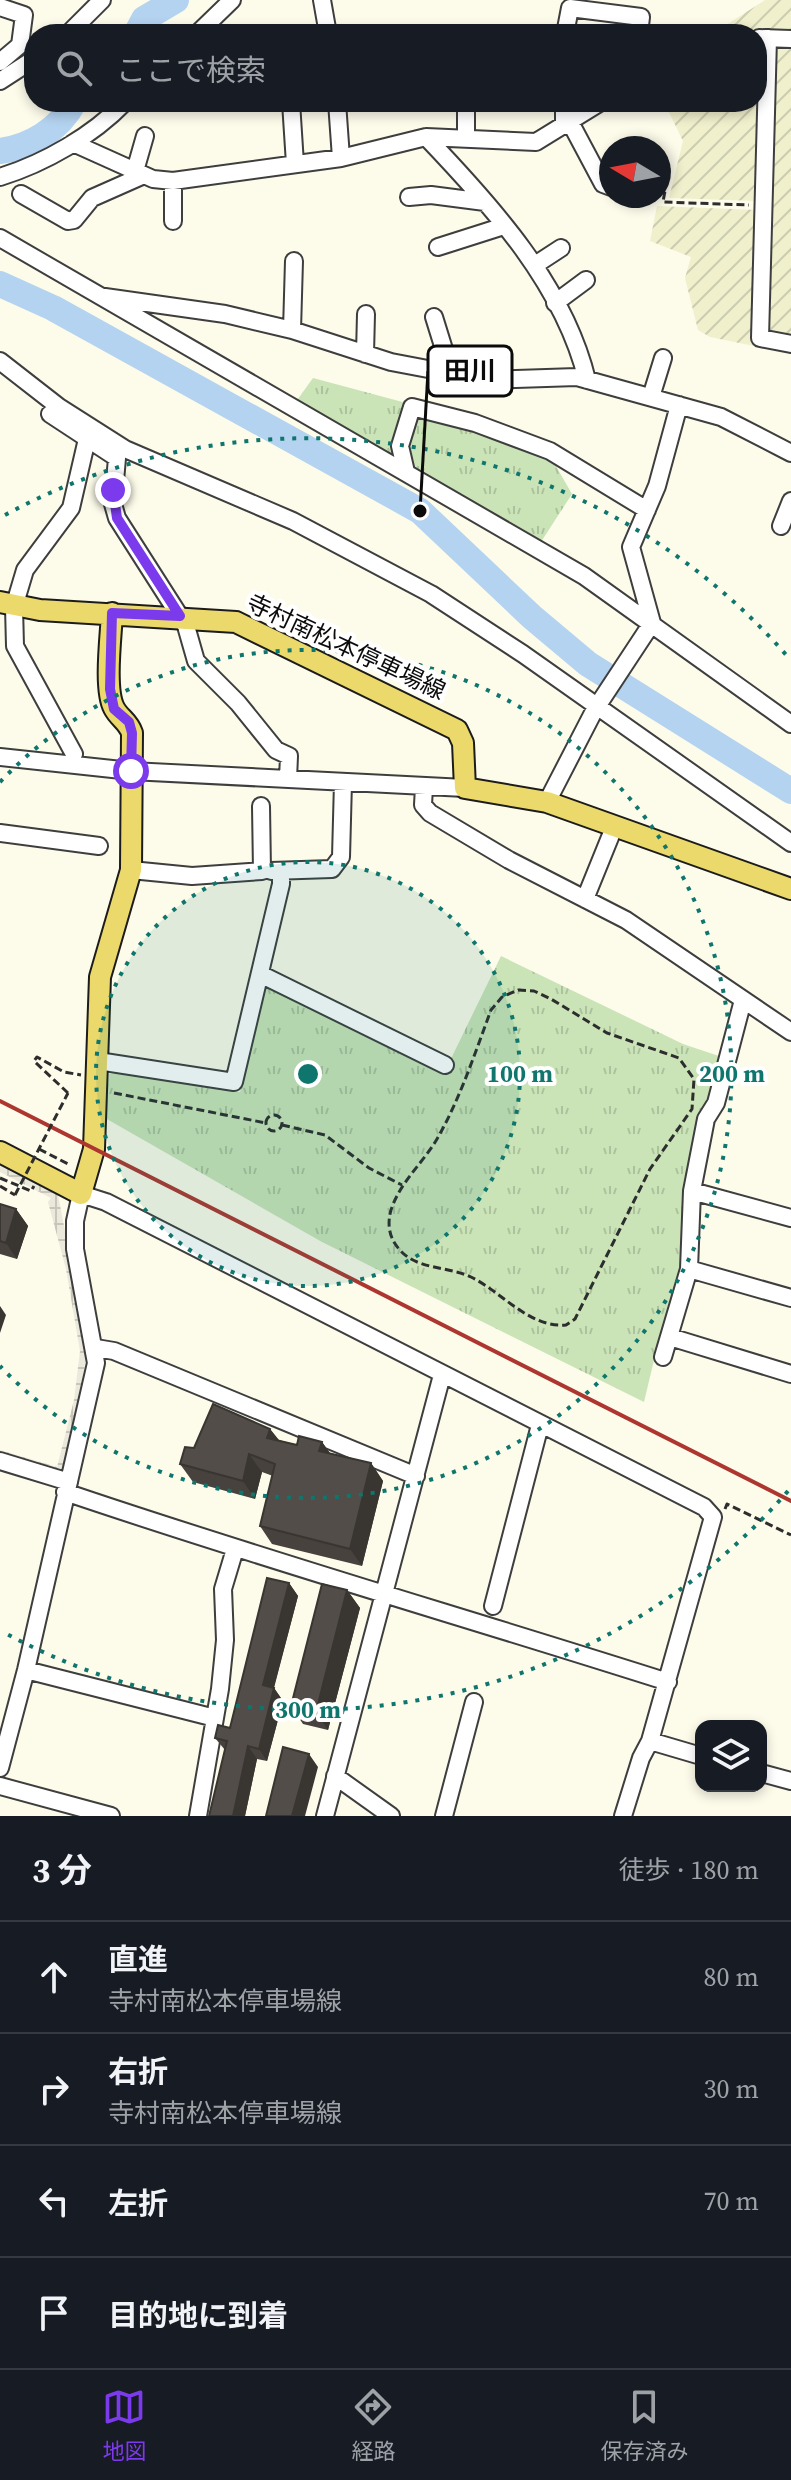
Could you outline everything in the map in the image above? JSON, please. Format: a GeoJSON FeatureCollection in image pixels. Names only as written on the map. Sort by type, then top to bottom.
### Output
{"type":"FeatureCollection","features":[{"type":"Feature","properties":{"kind":"main road","name":"寺村南松本停車場線"},"geometry":{"type":"LineString","coordinates":[[7,604],[236,622],[457,730],[463,743],[465,788]]}},
{"type":"Feature","properties":{"kind":"main road"},"geometry":{"type":"LineString","coordinates":[[0,1152],[81,1194],[94,1149],[94,1068],[100,977],[131,870],[132,733],[129,722],[114,709],[110,689],[112,613]]}},
{"type":"Feature","properties":{"kind":"main road"},"geometry":{"type":"LineString","coordinates":[[465,788],[547,802],[791,889]]}},
{"type":"Feature","properties":{"kind":"street"},"geometry":{"type":"LineString","coordinates":[[78,24],[102,0]]}},
{"type":"Feature","properties":{"kind":"street"},"geometry":{"type":"LineString","coordinates":[[207,24],[232,0]]}},
{"type":"Feature","properties":{"kind":"street"},"geometry":{"type":"LineString","coordinates":[[325,4],[327,24]]}},
{"type":"Feature","properties":{"kind":"street"},"geometry":{"type":"LineString","coordinates":[[0,7],[24,15],[20,45],[0,62]]}},
{"type":"Feature","properties":{"kind":"street"},"geometry":{"type":"LineString","coordinates":[[567,24],[570,8],[641,17],[640,24]]}},
{"type":"Feature","properties":{"kind":"street"},"geometry":{"type":"LineString","coordinates":[[767,38],[791,39]]}},
{"type":"Feature","properties":{"kind":"street"},"geometry":{"type":"LineString","coordinates":[[0,81],[24,65]]}},
{"type":"Feature","properties":{"kind":"street"},"geometry":{"type":"LineString","coordinates":[[0,177],[21,171],[73,143],[112,112]]}},
{"type":"Feature","properties":{"kind":"street"},"geometry":{"type":"LineString","coordinates":[[292,112],[295,164]]}},
{"type":"Feature","properties":{"kind":"street"},"geometry":{"type":"LineString","coordinates":[[338,112],[341,158]]}},
{"type":"Feature","properties":{"kind":"street"},"geometry":{"type":"LineString","coordinates":[[466,112],[466,139]]}},
{"type":"Feature","properties":{"kind":"street"},"geometry":{"type":"LineString","coordinates":[[565,112],[567,124],[599,177]]}},
{"type":"Feature","properties":{"kind":"street"},"geometry":{"type":"LineString","coordinates":[[73,143],[139,173],[173,181],[341,158],[426,137],[536,142],[586,112]]}},
{"type":"Feature","properties":{"kind":"street"},"geometry":{"type":"LineString","coordinates":[[763,112],[760,338],[791,344]]}},
{"type":"Feature","properties":{"kind":"street"},"geometry":{"type":"LineString","coordinates":[[139,173],[145,136]]}},
{"type":"Feature","properties":{"kind":"street"},"geometry":{"type":"LineString","coordinates":[[426,137],[485,202],[535,265],[582,358],[587,380]]}},
{"type":"Feature","properties":{"kind":"street"},"geometry":{"type":"LineString","coordinates":[[21,194],[68,221],[74,220],[92,198],[139,173]]}},
{"type":"Feature","properties":{"kind":"street"},"geometry":{"type":"LineString","coordinates":[[173,181],[173,221]]}},
{"type":"Feature","properties":{"kind":"street"},"geometry":{"type":"LineString","coordinates":[[409,197],[431,195],[485,202]]}},
{"type":"Feature","properties":{"kind":"street"},"geometry":{"type":"LineString","coordinates":[[438,247],[504,226]]}},
{"type":"Feature","properties":{"kind":"street"},"geometry":{"type":"LineString","coordinates":[[0,238],[584,576],[791,724]]}},
{"type":"Feature","properties":{"kind":"street"},"geometry":{"type":"LineString","coordinates":[[535,265],[561,248]]}},
{"type":"Feature","properties":{"kind":"street"},"geometry":{"type":"LineString","coordinates":[[292,330],[294,261]]}},
{"type":"Feature","properties":{"kind":"street"},"geometry":{"type":"LineString","coordinates":[[555,303],[586,280]]}},
{"type":"Feature","properties":{"kind":"street"},"geometry":{"type":"LineString","coordinates":[[97,295],[225,314],[292,330],[365,354],[486,380],[587,380],[721,417],[790,448]]}},
{"type":"Feature","properties":{"kind":"street"},"geometry":{"type":"LineString","coordinates":[[365,354],[366,314]]}},
{"type":"Feature","properties":{"kind":"street"},"geometry":{"type":"LineString","coordinates":[[434,317],[451,372]]}},
{"type":"Feature","properties":{"kind":"street"},"geometry":{"type":"LineString","coordinates":[[651,397],[663,358]]}},
{"type":"Feature","properties":{"kind":"street"},"geometry":{"type":"LineString","coordinates":[[0,361],[49,400],[125,449],[293,521],[431,594],[600,704],[791,843]]}},
{"type":"Feature","properties":{"kind":"street"},"geometry":{"type":"LineString","coordinates":[[49,400],[50,414],[117,458],[113,504],[117,518],[180,616],[196,661],[238,703],[276,750],[289,756],[288,779]]}},
{"type":"Feature","properties":{"kind":"street"},"geometry":{"type":"LineString","coordinates":[[547,802],[600,704],[651,625],[631,547],[647,510],[679,405]]}},
{"type":"Feature","properties":{"kind":"street"},"geometry":{"type":"LineString","coordinates":[[406,472],[400,446],[412,407],[475,423],[550,451],[647,510]]}},
{"type":"Feature","properties":{"kind":"street"},"geometry":{"type":"LineString","coordinates":[[74,754],[15,646],[7,604],[25,570],[71,508],[87,439]]}},
{"type":"Feature","properties":{"kind":"street"},"geometry":{"type":"LineString","coordinates":[[781,526],[791,501]]}},
{"type":"Feature","properties":{"kind":"street"},"geometry":{"type":"LineString","coordinates":[[0,757],[131,771],[465,788]]}},
{"type":"Feature","properties":{"kind":"street"},"geometry":{"type":"LineString","coordinates":[[131,870],[192,876],[332,869],[341,857],[343,782]]}},
{"type":"Feature","properties":{"kind":"street"},"geometry":{"type":"LineString","coordinates":[[424,787],[423,805],[430,813],[509,860],[626,920],[791,1032]]}},
{"type":"Feature","properties":{"kind":"street"},"geometry":{"type":"LineString","coordinates":[[261,806],[262,871]]}},
{"type":"Feature","properties":{"kind":"street"},"geometry":{"type":"LineString","coordinates":[[585,899],[615,825]]}},
{"type":"Feature","properties":{"kind":"street"},"geometry":{"type":"LineString","coordinates":[[0,833],[99,846]]}},
{"type":"Feature","properties":{"kind":"street"},"geometry":{"type":"LineString","coordinates":[[94,1068],[234,1082],[281,884],[281,871]]}},
{"type":"Feature","properties":{"kind":"street"},"geometry":{"type":"LineString","coordinates":[[260,974],[445,1065]]}},
{"type":"Feature","properties":{"kind":"street"},"geometry":{"type":"LineString","coordinates":[[663,1357],[689,1269],[692,1191],[706,1119],[716,1103],[743,1000]]}},
{"type":"Feature","properties":{"kind":"street"},"geometry":{"type":"LineString","coordinates":[[692,1191],[791,1218]]}},
{"type":"Feature","properties":{"kind":"street"},"geometry":{"type":"LineString","coordinates":[[0,1768],[88,1406],[96,1348],[75,1249],[75,1221],[81,1194],[106,1202],[704,1507],[713,1517],[668,1682],[623,1816]]}},
{"type":"Feature","properties":{"kind":"street"},"geometry":{"type":"LineString","coordinates":[[689,1269],[791,1298]]}},
{"type":"Feature","properties":{"kind":"street"},"geometry":{"type":"LineString","coordinates":[[670,1337],[791,1374]]}},
{"type":"Feature","properties":{"kind":"street"},"geometry":{"type":"LineString","coordinates":[[96,1348],[114,1351],[416,1476]]}},
{"type":"Feature","properties":{"kind":"street"},"geometry":{"type":"LineString","coordinates":[[325,1816],[442,1375]]}},
{"type":"Feature","properties":{"kind":"street"},"geometry":{"type":"LineString","coordinates":[[493,1606],[540,1425]]}},
{"type":"Feature","properties":{"kind":"street"},"geometry":{"type":"LineString","coordinates":[[0,1461],[235,1549],[385,1592],[668,1682]]}},
{"type":"Feature","properties":{"kind":"street"},"geometry":{"type":"LineString","coordinates":[[198,1816],[225,1640],[223,1589],[235,1549]]}},
{"type":"Feature","properties":{"kind":"street"},"geometry":{"type":"LineString","coordinates":[[26,1670],[215,1718]]}},
{"type":"Feature","properties":{"kind":"street"},"geometry":{"type":"LineString","coordinates":[[444,1816],[474,1702]]}},
{"type":"Feature","properties":{"kind":"street"},"geometry":{"type":"LineString","coordinates":[[650,1741],[695,1754]]}},
{"type":"Feature","properties":{"kind":"street"},"geometry":{"type":"LineString","coordinates":[[767,1775],[791,1781]]}},
{"type":"Feature","properties":{"kind":"street"},"geometry":{"type":"LineString","coordinates":[[335,1776],[391,1816]]}},
{"type":"Feature","properties":{"kind":"street"},"geometry":{"type":"LineString","coordinates":[[0,1786],[111,1816]]}},
{"type":"Feature","properties":{"kind":"path"},"geometry":{"type":"LineString","coordinates":[[671,202],[764,205]]}},
{"type":"Feature","properties":{"kind":"path"},"geometry":{"type":"LineString","coordinates":[[518,990],[534,991],[607,1033],[679,1058],[694,1079],[692,1109],[650,1169],[575,1319],[566,1325],[534,1320],[476,1279],[459,1271],[417,1263],[401,1252],[392,1240],[388,1226],[394,1200],[403,1185],[436,1141],[450,1115],[491,1010],[502,997],[518,990]]}},
{"type":"Feature","properties":{"kind":"path"},"geometry":{"type":"LineString","coordinates":[[0,1186],[15,1195],[68,1093],[34,1061],[37,1057],[64,1072],[94,1068]]}},
{"type":"Feature","properties":{"kind":"path"},"geometry":{"type":"LineString","coordinates":[[106,1091],[266,1123],[275,1131],[282,1125]]}},
{"type":"Feature","properties":{"kind":"path"},"geometry":{"type":"LineString","coordinates":[[266,1123],[276,1116],[282,1125],[325,1135],[369,1168],[403,1185]]}},
{"type":"Feature","properties":{"kind":"path"},"geometry":{"type":"LineString","coordinates":[[39,1149],[68,1164]]}},
{"type":"Feature","properties":{"kind":"path"},"geometry":{"type":"LineString","coordinates":[[0,1178],[31,1191]]}},
{"type":"Feature","properties":{"kind":"path"},"geometry":{"type":"LineString","coordinates":[[711,1528],[719,1528],[727,1504],[791,1535]]}},
{"type":"Feature","properties":{"kind":"green space"},"geometry":{"type":"Polygon","coordinates":[[[765,0],[791,0],[791,29],[767,29],[767,24],[728,24],[765,0]]]}},
{"type":"Feature","properties":{"kind":"green space"},"geometry":{"type":"Polygon","coordinates":[[[777,46],[791,47],[791,338],[771,334],[765,327],[771,54],[777,46]]]}},
{"type":"Feature","properties":{"kind":"green space"},"geometry":{"type":"Polygon","coordinates":[[[669,112],[760,112],[758,201],[671,198],[683,141],[669,112]]]}},
{"type":"Feature","properties":{"kind":"green space"},"geometry":{"type":"Polygon","coordinates":[[[657,208],[757,210],[754,346],[710,337],[698,330],[685,278],[691,257],[650,241],[657,208]]]}},
{"type":"Feature","properties":{"kind":"green space"},"geometry":{"type":"Polygon","coordinates":[[[313,378],[410,404],[398,461],[295,403],[313,378]]]}},
{"type":"Feature","properties":{"kind":"green space"},"geometry":{"type":"Polygon","coordinates":[[[414,410],[549,454],[572,494],[539,545],[411,471],[404,455],[414,410]]]}},
{"type":"Feature","properties":{"kind":"green space"},"geometry":{"type":"Polygon","coordinates":[[[501,956],[683,1044],[722,1057],[666,1337],[660,1335],[644,1402],[322,1242],[105,1118],[109,1074],[125,1072],[240,1092],[265,988],[269,985],[444,1073],[501,956]]]}},
{"type":"Feature","properties":{"kind":"shaded area"},"geometry":{"type":"Polygon","coordinates":[[[0,1163],[58,1195],[80,1308],[86,1356],[63,1468],[58,1471],[0,1454],[0,1450],[57,1467],[74,1400],[80,1351],[66,1269],[48,1202],[51,1198],[0,1172],[0,1163]]]}},
{"type":"Feature","properties":{"kind":"building"},"geometry":{"type":"Polygon","coordinates":[[[0,1204],[16,1209],[6,1243],[0,1241],[0,1204]]]}},
{"type":"Feature","properties":{"kind":"building"},"geometry":{"type":"Polygon","coordinates":[[[213,1404],[270,1429],[267,1438],[297,1445],[299,1436],[322,1442],[319,1451],[371,1463],[350,1549],[260,1526],[275,1464],[249,1454],[243,1481],[180,1464],[185,1447],[194,1448],[213,1404]]]}},
{"type":"Feature","properties":{"kind":"building"},"geometry":{"type":"Polygon","coordinates":[[[267,1578],[289,1583],[263,1685],[274,1688],[259,1749],[248,1746],[233,1816],[209,1816],[227,1741],[215,1738],[218,1725],[230,1728],[267,1578]]]}},
{"type":"Feature","properties":{"kind":"building"},"geometry":{"type":"Polygon","coordinates":[[[322,1584],[347,1590],[316,1712],[291,1706],[322,1584]]]}},
{"type":"Feature","properties":{"kind":"building"},"geometry":{"type":"Polygon","coordinates":[[[283,1747],[309,1754],[292,1816],[266,1816],[283,1747]]]}},
{"type":"Feature","properties":{"kind":"waterway"},"geometry":{"type":"LineString","coordinates":[[141,24],[144,19],[176,0]]}},
{"type":"Feature","properties":{"kind":"waterway"},"geometry":{"type":"LineString","coordinates":[[0,151],[22,146],[43,136],[68,112]]}},
{"type":"Feature","properties":{"kind":"waterway"},"geometry":{"type":"LineString","coordinates":[[0,284],[53,308],[420,511],[532,617],[588,664],[791,791]]}},
{"type":"Feature","properties":{"kind":"railway"},"geometry":{"type":"LineString","coordinates":[[0,1101],[791,1501]]}},
{"type":"Feature","properties":{"kind":"place","name":"田川"},"geometry":{"type":"Point","coordinates":[420,511]}},
{"type":"Feature","properties":{"kind":"route"},"geometry":{"type":"LineString","coordinates":[[113,490],[117,518],[180,616],[112,613],[110,689],[114,709],[129,722],[132,733],[131,771]]}}]}
